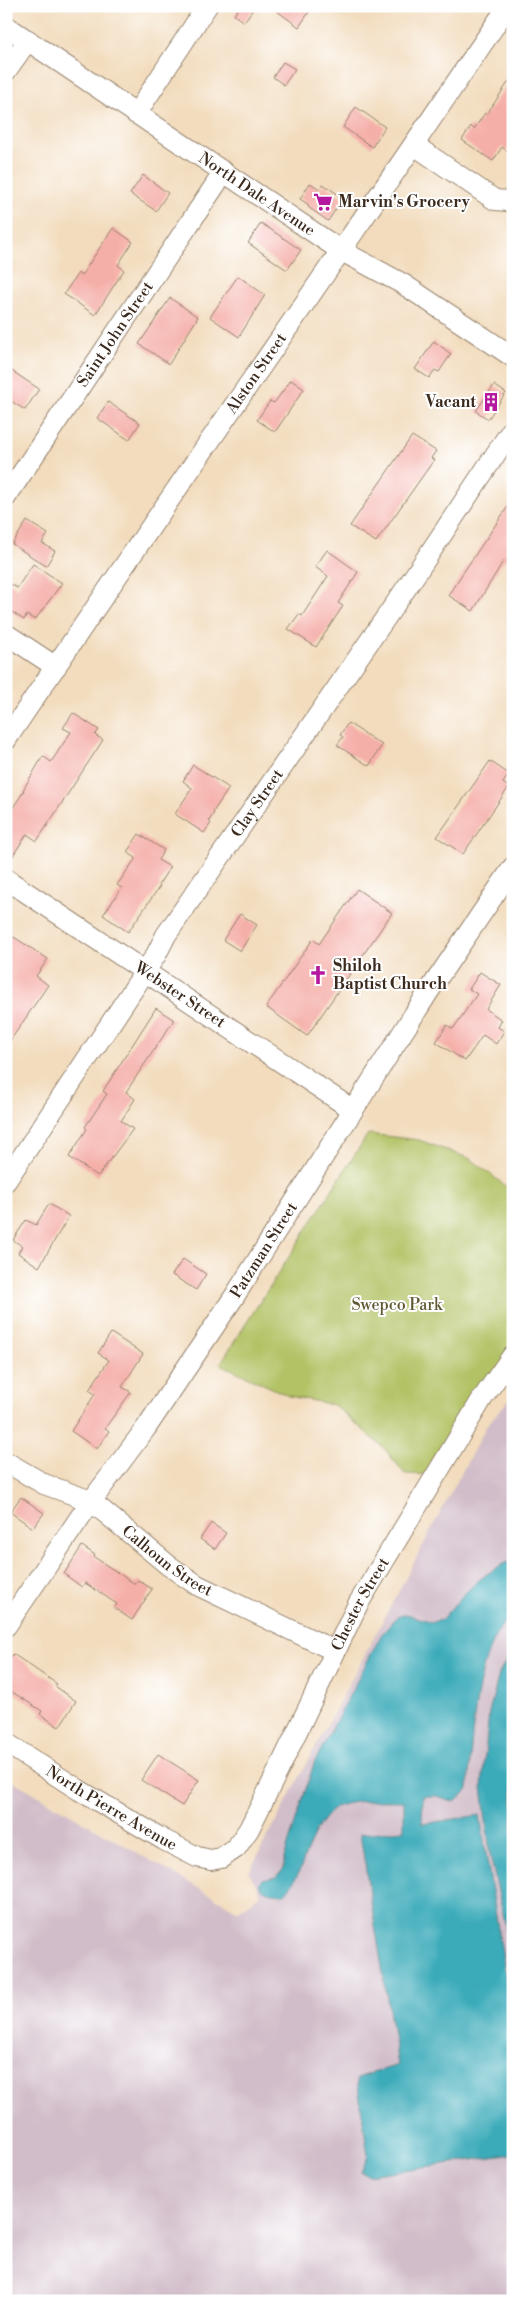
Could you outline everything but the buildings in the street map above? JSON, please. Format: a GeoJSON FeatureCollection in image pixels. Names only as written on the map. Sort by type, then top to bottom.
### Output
{"type":"FeatureCollection","features":[{"type":"Feature","properties":{"kind":"street"},"geometry":{"type":"LineString","coordinates":[[136,114],[207,6]]}},
{"type":"Feature","properties":{"kind":"street","name":"Alston Street"},"geometry":{"type":"LineString","coordinates":[[6,740],[508,6]]}},
{"type":"Feature","properties":{"kind":"street","name":"North Dale Avenue"},"geometry":{"type":"LineString","coordinates":[[6,26],[340,250],[403,284],[513,357]]}},
{"type":"Feature","properties":{"kind":"street"},"geometry":{"type":"LineString","coordinates":[[6,71],[28,40]]}},
{"type":"Feature","properties":{"kind":"street"},"geometry":{"type":"LineString","coordinates":[[414,145],[495,200],[508,201],[513,199]]}},
{"type":"Feature","properties":{"kind":"street","name":"Saint John Street"},"geometry":{"type":"LineString","coordinates":[[6,497],[224,172]]}},
{"type":"Feature","properties":{"kind":"street","name":"Clay Street"},"geometry":{"type":"LineString","coordinates":[[6,1181],[144,972],[168,932],[407,587],[513,428]]}},
{"type":"Feature","properties":{"kind":"street"},"geometry":{"type":"LineString","coordinates":[[6,634],[56,667]]}},
{"type":"Feature","properties":{"kind":"street","name":"Patzman Street"},"geometry":{"type":"LineString","coordinates":[[6,1626],[224,1313],[353,1110],[513,867]]}},
{"type":"Feature","properties":{"kind":"street","name":"Webster Street"},"geometry":{"type":"LineString","coordinates":[[6,879],[353,1110]]}},
{"type":"Feature","properties":{"kind":"street","name":"Chester Street"},"geometry":{"type":"LineString","coordinates":[[221,1858],[236,1848],[249,1829],[363,1596],[487,1392],[513,1355]]}},
{"type":"Feature","properties":{"kind":"street","name":"Calhoun Street"},"geometry":{"type":"LineString","coordinates":[[6,1462],[44,1484],[91,1502],[168,1565],[197,1584],[335,1651]]}},
{"type":"Feature","properties":{"kind":"street","name":"North Pierre Avenue"},"geometry":{"type":"LineString","coordinates":[[6,1743],[164,1840],[197,1857],[211,1860],[221,1858]]}},
{"type":"Feature","properties":{"kind":"shaded area"},"geometry":{"type":"Polygon","coordinates":[[[513,1395],[513,2301],[6,2301],[6,1777],[238,1911],[261,1894],[249,1872],[487,1425],[513,1395]]]}},
{"type":"Feature","properties":{"kind":"green space","name":"Swepco Park"},"geometry":{"type":"Polygon","coordinates":[[[368,1134],[419,1140],[471,1159],[513,1192],[513,1355],[438,1475],[405,1474],[383,1447],[334,1405],[289,1396],[220,1364],[368,1134]]]}},
{"type":"Feature","properties":{"kind":"water"},"geometry":{"type":"Polygon","coordinates":[[[513,1560],[513,1616],[500,1628],[490,1647],[483,1670],[477,1696],[468,1790],[455,1802],[437,1796],[423,1796],[422,1824],[480,1815],[513,2022],[513,2154],[369,2175],[361,2172],[368,2156],[357,2078],[398,2065],[360,1834],[404,1830],[404,1801],[358,1802],[335,1808],[319,1825],[297,1877],[284,1894],[263,1890],[259,1884],[262,1879],[277,1877],[284,1868],[284,1858],[314,1763],[381,1635],[397,1617],[407,1614],[432,1622],[441,1620],[481,1578],[513,1560]]]}},
{"type":"Feature","properties":{"kind":"water"},"geometry":{"type":"Polygon","coordinates":[[[513,1647],[513,1959],[490,1855],[482,1787],[489,1712],[499,1674],[513,1647]]]}},
{"type":"Feature","properties":{"kind":"place","name":"Marvin's Grocery"},"geometry":{"type":"Point","coordinates":[323,202]}},
{"type":"Feature","properties":{"kind":"place","name":"Vacant"},"geometry":{"type":"Point","coordinates":[491,402]}},
{"type":"Feature","properties":{"kind":"place","name":"Shiloh Baptist Church"},"geometry":{"type":"Point","coordinates":[318,975]}}]}
